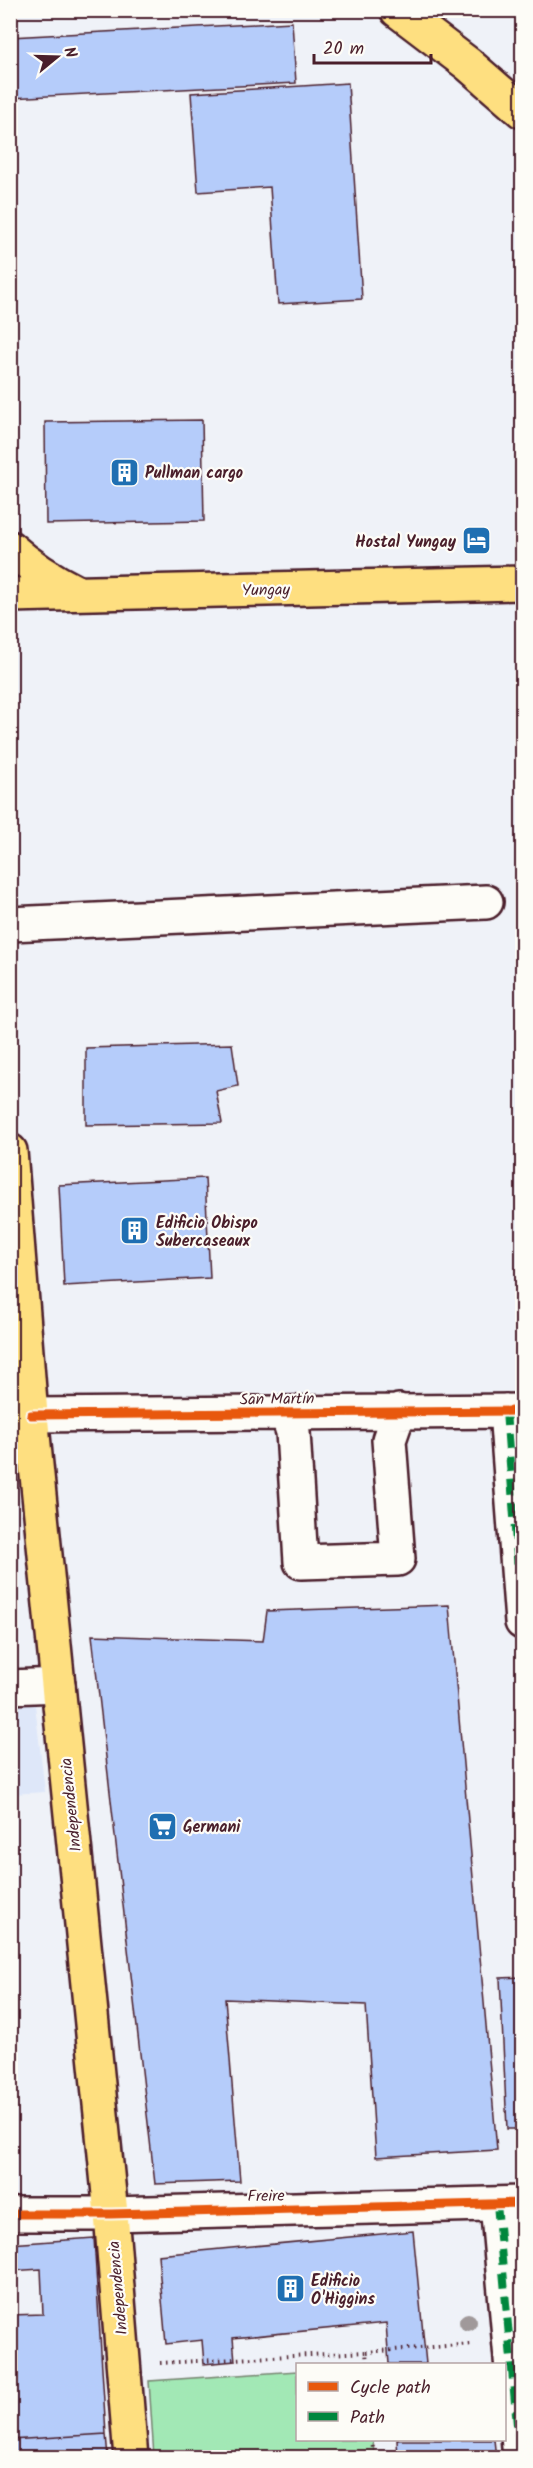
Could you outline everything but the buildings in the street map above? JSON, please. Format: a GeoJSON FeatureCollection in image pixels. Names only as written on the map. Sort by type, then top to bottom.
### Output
{"type":"FeatureCollection","features":[{"type":"Feature","properties":{"kind":"main road"},"geometry":{"type":"LineString","coordinates":[[397,10],[468,64],[522,111]]}},
{"type":"Feature","properties":{"kind":"main road"},"geometry":{"type":"LineString","coordinates":[[10,548],[54,582],[79,593]]}},
{"type":"Feature","properties":{"kind":"main road","name":"Yungay"},"geometry":{"type":"LineString","coordinates":[[10,595],[522,583]]}},
{"type":"Feature","properties":{"kind":"main road","name":"Independencia"},"geometry":{"type":"LineString","coordinates":[[10,1152],[21,1415],[58,1685],[111,2214],[131,2457]]}},
{"type":"Feature","properties":{"kind":"street"},"geometry":{"type":"LineString","coordinates":[[10,924],[486,902]]}},
{"type":"Feature","properties":{"kind":"street"},"geometry":{"type":"LineString","coordinates":[[287,1414],[293,1432],[301,1562],[398,1559],[389,1440],[399,1411]]}},
{"type":"Feature","properties":{"kind":"street"},"geometry":{"type":"LineString","coordinates":[[514,1411],[522,1622]]}},
{"type":"Feature","properties":{"kind":"street","name":"San Martín"},"geometry":{"type":"LineString","coordinates":[[21,1415],[514,1411]]}},
{"type":"Feature","properties":{"kind":"street"},"geometry":{"type":"LineString","coordinates":[[10,1687],[58,1685]]}},
{"type":"Feature","properties":{"kind":"street"},"geometry":{"type":"LineString","coordinates":[[510,2203],[510,2342],[520,2457]]}},
{"type":"Feature","properties":{"kind":"street","name":"Freire"},"geometry":{"type":"LineString","coordinates":[[10,2214],[111,2214],[510,2203]]}},
{"type":"Feature","properties":{"kind":"path"},"geometry":{"type":"LineString","coordinates":[[124,2365],[510,2342]]}},
{"type":"Feature","properties":{"kind":"path"},"geometry":{"type":"LineString","coordinates":[[366,2352],[367,2363]]}},
{"type":"Feature","properties":{"kind":"path"},"geometry":{"type":"LineString","coordinates":[[372,2441],[374,2457]]}},
{"type":"Feature","properties":{"kind":"shaded area"},"geometry":{"type":"Polygon","coordinates":[[[31,1670],[45,1792],[11,1794],[11,1671],[31,1670]]]}},
{"type":"Feature","properties":{"kind":"green space"},"geometry":{"type":"Polygon","coordinates":[[[296,2371],[296,2441],[373,2441],[374,2457],[154,2457],[149,2381],[296,2371]]]}},
{"type":"Feature","properties":{"kind":"marked path"},"geometry":{"type":"LineString","coordinates":[[506,1411],[522,1622]]}},
{"type":"Feature","properties":{"kind":"marked path"},"geometry":{"type":"LineString","coordinates":[[497,2204],[520,2458]]}},
{"type":"Feature","properties":{"kind":"cycle path"},"geometry":{"type":"LineString","coordinates":[[31,1415],[522,1411]]}},
{"type":"Feature","properties":{"kind":"cycle path"},"geometry":{"type":"LineString","coordinates":[[10,2214],[111,2214],[522,2203]]}},
{"type":"Feature","properties":{"kind":"place","name":"Pullman cargo"},"geometry":{"type":"Point","coordinates":[124,472]}},
{"type":"Feature","properties":{"kind":"place","name":"Hostal Yungay"},"geometry":{"type":"Point","coordinates":[477,541]}},
{"type":"Feature","properties":{"kind":"place","name":"Edificio Obispo Subercaseaux"},"geometry":{"type":"Point","coordinates":[135,1231]}},
{"type":"Feature","properties":{"kind":"place","name":"Germani"},"geometry":{"type":"Point","coordinates":[162,1826]}},
{"type":"Feature","properties":{"kind":"place","name":"Edificio O'Higgins"},"geometry":{"type":"Point","coordinates":[290,2289]}}]}
